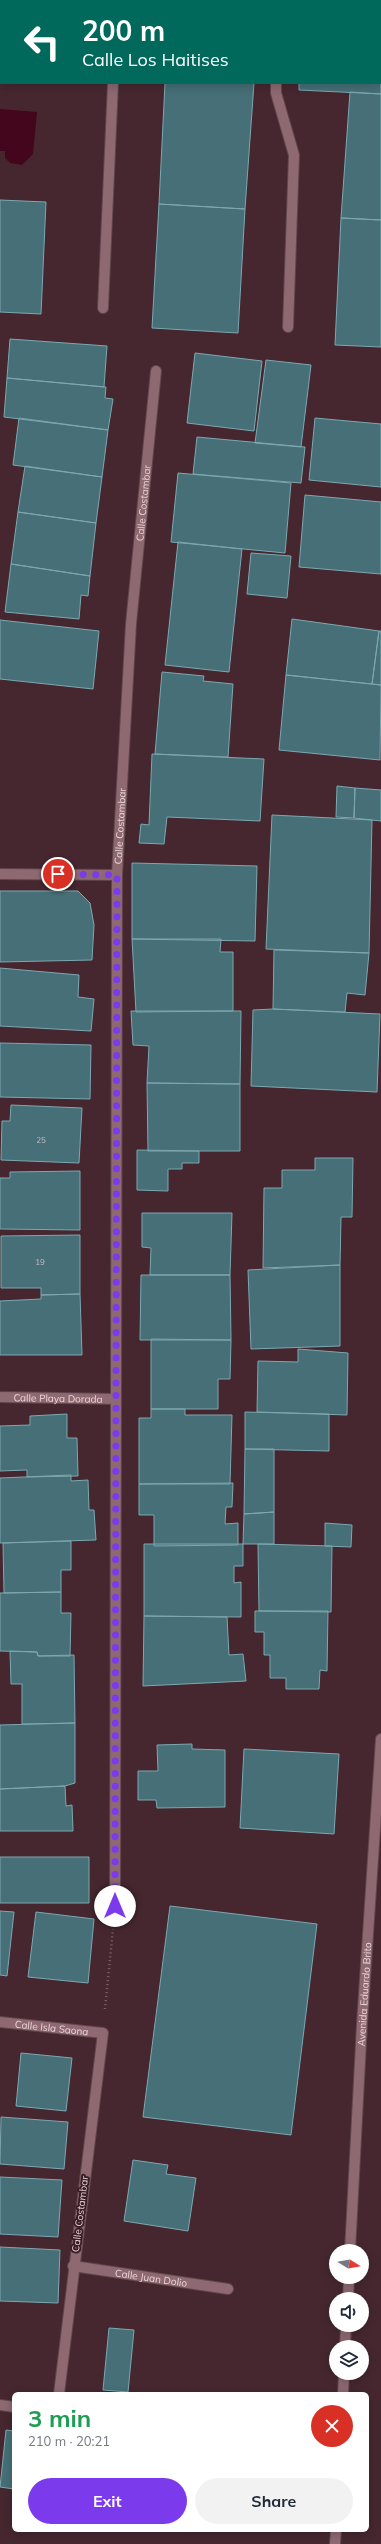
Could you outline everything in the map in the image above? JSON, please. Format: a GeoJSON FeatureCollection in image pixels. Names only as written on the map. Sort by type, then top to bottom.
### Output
{"type":"FeatureCollection","features":[{"type":"Feature","properties":{"kind":"street"},"geometry":{"type":"LineString","coordinates":[[103,308],[113,84]]}},
{"type":"Feature","properties":{"kind":"street"},"geometry":{"type":"LineString","coordinates":[[276,84],[276,93],[294,155],[288,327]]}},
{"type":"Feature","properties":{"kind":"street","name":"Calle Costambar"},"geometry":{"type":"LineString","coordinates":[[115,1906],[117,875],[131,624],[156,370]]}},
{"type":"Feature","properties":{"kind":"street"},"geometry":{"type":"LineString","coordinates":[[0,874],[117,875]]}},
{"type":"Feature","properties":{"kind":"street","name":"Calle Playa Dorada"},"geometry":{"type":"LineString","coordinates":[[0,1397],[116,1399]]}},
{"type":"Feature","properties":{"kind":"street","name":"Avenida Eduardo Brito"},"geometry":{"type":"LineString","coordinates":[[350,2244],[362,2024],[381,1738]]}},
{"type":"Feature","properties":{"kind":"street","name":"Calle Isla Saona"},"geometry":{"type":"LineString","coordinates":[[0,2022],[103,2033]]}},
{"type":"Feature","properties":{"kind":"street","name":"Calle Costambar"},"geometry":{"type":"LineString","coordinates":[[59,2392],[73,2266],[103,2033]]}},
{"type":"Feature","properties":{"kind":"street","name":"Calle Juan Dolio"},"geometry":{"type":"LineString","coordinates":[[73,2266],[228,2289]]}},
{"type":"Feature","properties":{"kind":"street"},"geometry":{"type":"LineString","coordinates":[[343,2392],[344,2380]]}},
{"type":"Feature","properties":{"kind":"street"},"geometry":{"type":"LineString","coordinates":[[0,2406],[12,2407]]}},
{"type":"Feature","properties":{"kind":"street"},"geometry":{"type":"LineString","coordinates":[[335,2544],[336,2532]]}},
{"type":"Feature","properties":{"kind":"path"},"geometry":{"type":"LineString","coordinates":[[103,2033],[115,1906]]}},
{"type":"Feature","properties":{"kind":"shaded area"},"geometry":{"type":"Polygon","coordinates":[[[0,109],[37,112],[33,154],[22,165],[10,163],[5,158],[5,151],[0,151],[0,109]]]}},
{"type":"Feature","properties":{"kind":"building"},"geometry":{"type":"Polygon","coordinates":[[[165,84],[254,84],[245,209],[159,204],[165,84]]]}},
{"type":"Feature","properties":{"kind":"building"},"geometry":{"type":"Polygon","coordinates":[[[299,84],[381,84],[381,94],[299,90],[299,84]]]}},
{"type":"Feature","properties":{"kind":"building"},"geometry":{"type":"Polygon","coordinates":[[[350,92],[381,94],[381,220],[341,218],[350,92]]]}},
{"type":"Feature","properties":{"kind":"building"},"geometry":{"type":"Polygon","coordinates":[[[0,200],[46,202],[41,314],[0,312],[0,200]]]}},
{"type":"Feature","properties":{"kind":"building"},"geometry":{"type":"Polygon","coordinates":[[[159,204],[245,209],[238,333],[152,328],[159,204]]]}},
{"type":"Feature","properties":{"kind":"building"},"geometry":{"type":"Polygon","coordinates":[[[341,218],[381,220],[381,347],[335,345],[341,218]]]}},
{"type":"Feature","properties":{"kind":"building"},"geometry":{"type":"Polygon","coordinates":[[[10,339],[107,346],[104,387],[7,378],[10,339]]]}},
{"type":"Feature","properties":{"kind":"building"},"geometry":{"type":"Polygon","coordinates":[[[195,353],[262,361],[254,431],[187,423],[195,353]]]}},
{"type":"Feature","properties":{"kind":"building"},"geometry":{"type":"Polygon","coordinates":[[[266,360],[311,365],[301,447],[255,443],[266,360]]]}},
{"type":"Feature","properties":{"kind":"building"},"geometry":{"type":"Polygon","coordinates":[[[7,378],[106,387],[105,398],[113,399],[108,430],[4,417],[7,378]]]}},
{"type":"Feature","properties":{"kind":"building"},"geometry":{"type":"Polygon","coordinates":[[[19,418],[108,430],[102,477],[13,465],[19,418]]]}},
{"type":"Feature","properties":{"kind":"building"},"geometry":{"type":"Polygon","coordinates":[[[315,418],[381,424],[381,487],[309,480],[315,418]]]}},
{"type":"Feature","properties":{"kind":"building"},"geometry":{"type":"Polygon","coordinates":[[[197,437],[305,447],[301,483],[193,474],[197,437]]]}},
{"type":"Feature","properties":{"kind":"building"},"geometry":{"type":"Polygon","coordinates":[[[25,466],[102,477],[96,523],[18,512],[25,466]]]}},
{"type":"Feature","properties":{"kind":"building"},"geometry":{"type":"Polygon","coordinates":[[[178,473],[291,483],[285,553],[171,542],[178,473]]]}},
{"type":"Feature","properties":{"kind":"building"},"geometry":{"type":"Polygon","coordinates":[[[305,495],[381,502],[381,574],[299,567],[305,495]]]}},
{"type":"Feature","properties":{"kind":"building"},"geometry":{"type":"Polygon","coordinates":[[[18,512],[96,523],[90,576],[11,564],[18,512]]]}},
{"type":"Feature","properties":{"kind":"building"},"geometry":{"type":"Polygon","coordinates":[[[178,542],[242,549],[229,672],[165,665],[178,542]]]}},
{"type":"Feature","properties":{"kind":"building"},"geometry":{"type":"Polygon","coordinates":[[[251,553],[291,556],[287,598],[247,594],[251,553]]]}},
{"type":"Feature","properties":{"kind":"building"},"geometry":{"type":"Polygon","coordinates":[[[11,564],[90,576],[88,596],[81,595],[79,619],[5,612],[11,564]]]}},
{"type":"Feature","properties":{"kind":"building"},"geometry":{"type":"Polygon","coordinates":[[[292,619],[379,631],[372,684],[286,675],[292,619]]]}},
{"type":"Feature","properties":{"kind":"building"},"geometry":{"type":"Polygon","coordinates":[[[0,620],[99,631],[93,689],[0,679],[0,620]]]}},
{"type":"Feature","properties":{"kind":"building"},"geometry":{"type":"Polygon","coordinates":[[[379,631],[381,631],[381,685],[372,684],[379,631]]]}},
{"type":"Feature","properties":{"kind":"building"},"geometry":{"type":"Polygon","coordinates":[[[162,672],[204,676],[203,681],[233,684],[228,757],[155,754],[162,672]]]}},
{"type":"Feature","properties":{"kind":"building"},"geometry":{"type":"Polygon","coordinates":[[[286,675],[381,685],[380,760],[279,750],[286,675]]]}},
{"type":"Feature","properties":{"kind":"building"},"geometry":{"type":"Polygon","coordinates":[[[152,754],[264,759],[260,821],[167,817],[164,844],[139,843],[141,824],[149,825],[152,754]]]}},
{"type":"Feature","properties":{"kind":"building"},"geometry":{"type":"Polygon","coordinates":[[[337,786],[355,788],[354,818],[336,817],[337,786]]]}},
{"type":"Feature","properties":{"kind":"building"},"geometry":{"type":"Polygon","coordinates":[[[355,788],[381,790],[381,821],[354,818],[355,788]]]}},
{"type":"Feature","properties":{"kind":"building"},"geometry":{"type":"Polygon","coordinates":[[[272,815],[372,820],[369,953],[266,949],[272,815]]]}},
{"type":"Feature","properties":{"kind":"building"},"geometry":{"type":"Polygon","coordinates":[[[132,863],[257,866],[255,941],[132,939],[132,863]]]}},
{"type":"Feature","properties":{"kind":"building"},"geometry":{"type":"Polygon","coordinates":[[[0,891],[78,891],[90,903],[94,925],[92,960],[0,962],[0,891]]]}},
{"type":"Feature","properties":{"kind":"building"},"geometry":{"type":"Polygon","coordinates":[[[132,939],[221,939],[220,952],[233,952],[233,1011],[136,1012],[132,939]]]}},
{"type":"Feature","properties":{"kind":"building"},"geometry":{"type":"Polygon","coordinates":[[[274,950],[369,953],[365,995],[347,993],[345,1012],[273,1009],[274,950]]]}},
{"type":"Feature","properties":{"kind":"building"},"geometry":{"type":"Polygon","coordinates":[[[0,968],[79,975],[78,997],[94,999],[91,1031],[0,1026],[0,968]]]}},
{"type":"Feature","properties":{"kind":"building"},"geometry":{"type":"Polygon","coordinates":[[[273,1009],[380,1014],[377,1092],[251,1086],[253,1010],[273,1009]]]}},
{"type":"Feature","properties":{"kind":"building"},"geometry":{"type":"Polygon","coordinates":[[[131,1011],[241,1011],[240,1084],[147,1083],[149,1046],[133,1045],[131,1011]]]}},
{"type":"Feature","properties":{"kind":"building"},"geometry":{"type":"Polygon","coordinates":[[[0,1043],[91,1045],[90,1099],[0,1097],[0,1043]]]}},
{"type":"Feature","properties":{"kind":"building"},"geometry":{"type":"Polygon","coordinates":[[[147,1083],[240,1084],[240,1151],[148,1151],[147,1083]]]}},
{"type":"Feature","properties":{"kind":"building"},"geometry":{"type":"Polygon","coordinates":[[[11,1105],[82,1108],[79,1163],[1,1160],[2,1121],[10,1121],[11,1105]]]}},
{"type":"Feature","properties":{"kind":"building"},"geometry":{"type":"Polygon","coordinates":[[[137,1150],[199,1151],[199,1163],[182,1163],[182,1169],[168,1169],[168,1191],[137,1190],[137,1150]]]}},
{"type":"Feature","properties":{"kind":"building"},"geometry":{"type":"Polygon","coordinates":[[[315,1158],[353,1158],[352,1217],[341,1217],[340,1265],[263,1268],[264,1188],[282,1188],[282,1170],[315,1170],[315,1158]]]}},
{"type":"Feature","properties":{"kind":"building"},"geometry":{"type":"Polygon","coordinates":[[[80,1171],[80,1230],[0,1229],[0,1178],[10,1178],[10,1172],[80,1171]]]}},
{"type":"Feature","properties":{"kind":"building"},"geometry":{"type":"Polygon","coordinates":[[[142,1213],[232,1213],[230,1275],[150,1275],[151,1248],[142,1247],[142,1213]]]}},
{"type":"Feature","properties":{"kind":"building"},"geometry":{"type":"Polygon","coordinates":[[[80,1235],[80,1294],[41,1295],[41,1288],[1,1288],[1,1236],[80,1235]]]}},
{"type":"Feature","properties":{"kind":"building"},"geometry":{"type":"Polygon","coordinates":[[[340,1265],[340,1346],[251,1349],[248,1270],[340,1265]]]}},
{"type":"Feature","properties":{"kind":"building"},"geometry":{"type":"Polygon","coordinates":[[[141,1275],[230,1275],[231,1340],[140,1340],[141,1275]]]}},
{"type":"Feature","properties":{"kind":"building"},"geometry":{"type":"Polygon","coordinates":[[[80,1294],[82,1355],[0,1355],[0,1301],[41,1299],[41,1295],[80,1294]]]}},
{"type":"Feature","properties":{"kind":"building"},"geometry":{"type":"Polygon","coordinates":[[[151,1339],[231,1340],[230,1379],[218,1379],[218,1409],[151,1409],[151,1339]]]}},
{"type":"Feature","properties":{"kind":"building"},"geometry":{"type":"Polygon","coordinates":[[[298,1349],[348,1353],[347,1415],[257,1412],[258,1361],[298,1362],[298,1349]]]}},
{"type":"Feature","properties":{"kind":"building"},"geometry":{"type":"Polygon","coordinates":[[[151,1409],[185,1409],[185,1415],[232,1415],[230,1484],[139,1484],[139,1418],[151,1418],[151,1409]]]}},
{"type":"Feature","properties":{"kind":"building"},"geometry":{"type":"Polygon","coordinates":[[[245,1412],[329,1414],[329,1451],[245,1449],[245,1412]]]}},
{"type":"Feature","properties":{"kind":"building"},"geometry":{"type":"Polygon","coordinates":[[[67,1414],[67,1438],[77,1438],[78,1476],[27,1477],[27,1470],[0,1471],[0,1426],[30,1425],[30,1416],[67,1414]]]}},
{"type":"Feature","properties":{"kind":"building"},"geometry":{"type":"Polygon","coordinates":[[[245,1449],[274,1449],[274,1512],[244,1514],[245,1449]]]}},
{"type":"Feature","properties":{"kind":"building"},"geometry":{"type":"Polygon","coordinates":[[[71,1475],[71,1481],[88,1480],[89,1510],[94,1510],[96,1540],[0,1543],[0,1478],[71,1475]]]}},
{"type":"Feature","properties":{"kind":"building"},"geometry":{"type":"Polygon","coordinates":[[[233,1483],[232,1507],[226,1507],[225,1524],[238,1523],[238,1545],[154,1546],[154,1515],[139,1515],[139,1484],[233,1483]]]}},
{"type":"Feature","properties":{"kind":"building"},"geometry":{"type":"Polygon","coordinates":[[[274,1512],[274,1544],[243,1544],[244,1514],[274,1512]]]}},
{"type":"Feature","properties":{"kind":"building"},"geometry":{"type":"Polygon","coordinates":[[[325,1523],[352,1525],[351,1547],[325,1546],[325,1523]]]}},
{"type":"Feature","properties":{"kind":"building"},"geometry":{"type":"Polygon","coordinates":[[[71,1541],[71,1570],[61,1570],[61,1592],[4,1593],[3,1543],[71,1541]]]}},
{"type":"Feature","properties":{"kind":"building"},"geometry":{"type":"Polygon","coordinates":[[[144,1544],[243,1544],[243,1566],[234,1566],[234,1583],[241,1582],[241,1617],[144,1616],[144,1544]]]}},
{"type":"Feature","properties":{"kind":"building"},"geometry":{"type":"Polygon","coordinates":[[[258,1544],[332,1546],[331,1612],[259,1611],[258,1544]]]}},
{"type":"Feature","properties":{"kind":"building"},"geometry":{"type":"Polygon","coordinates":[[[61,1592],[61,1613],[71,1613],[70,1656],[38,1656],[37,1652],[0,1651],[0,1593],[61,1592]]]}},
{"type":"Feature","properties":{"kind":"building"},"geometry":{"type":"Polygon","coordinates":[[[255,1611],[328,1611],[327,1671],[320,1670],[319,1689],[286,1689],[286,1678],[270,1678],[270,1655],[264,1655],[264,1632],[255,1632],[255,1611]]]}},
{"type":"Feature","properties":{"kind":"building"},"geometry":{"type":"Polygon","coordinates":[[[144,1616],[227,1617],[229,1655],[243,1654],[246,1681],[143,1686],[144,1616]]]}},
{"type":"Feature","properties":{"kind":"building"},"geometry":{"type":"Polygon","coordinates":[[[10,1651],[37,1652],[38,1656],[74,1655],[75,1723],[22,1724],[22,1684],[11,1684],[10,1651]]]}},
{"type":"Feature","properties":{"kind":"building"},"geometry":{"type":"Polygon","coordinates":[[[75,1723],[75,1783],[65,1786],[0,1789],[0,1725],[75,1723]]]}},
{"type":"Feature","properties":{"kind":"building"},"geometry":{"type":"Polygon","coordinates":[[[192,1744],[192,1749],[225,1750],[225,1807],[157,1808],[156,1800],[138,1800],[138,1771],[158,1771],[157,1745],[192,1744]]]}},
{"type":"Feature","properties":{"kind":"building"},"geometry":{"type":"Polygon","coordinates":[[[244,1749],[339,1754],[334,1834],[240,1828],[244,1749]]]}},
{"type":"Feature","properties":{"kind":"building"},"geometry":{"type":"Polygon","coordinates":[[[65,1786],[66,1806],[72,1805],[73,1831],[0,1831],[0,1789],[65,1786]]]}},
{"type":"Feature","properties":{"kind":"building"},"geometry":{"type":"Polygon","coordinates":[[[0,1857],[89,1857],[89,1903],[0,1903],[0,1857]]]}},
{"type":"Feature","properties":{"kind":"building"},"geometry":{"type":"Polygon","coordinates":[[[170,1906],[317,1924],[291,2135],[143,2117],[170,1906]]]}},
{"type":"Feature","properties":{"kind":"building"},"geometry":{"type":"Polygon","coordinates":[[[0,1911],[14,1912],[7,1976],[0,1975],[0,1911]]]}},
{"type":"Feature","properties":{"kind":"building"},"geometry":{"type":"Polygon","coordinates":[[[36,1912],[94,1919],[88,1983],[28,1977],[36,1912]]]}},
{"type":"Feature","properties":{"kind":"building"},"geometry":{"type":"Polygon","coordinates":[[[21,2053],[72,2058],[66,2111],[16,2106],[21,2053]]]}},
{"type":"Feature","properties":{"kind":"building"},"geometry":{"type":"Polygon","coordinates":[[[1,2117],[68,2122],[64,2169],[0,2164],[1,2117]]]}},
{"type":"Feature","properties":{"kind":"building"},"geometry":{"type":"Polygon","coordinates":[[[133,2160],[168,2165],[166,2174],[196,2178],[188,2231],[124,2221],[133,2160]]]}},
{"type":"Feature","properties":{"kind":"building"},"geometry":{"type":"Polygon","coordinates":[[[0,2177],[62,2180],[58,2237],[0,2234],[0,2177]]]}},
{"type":"Feature","properties":{"kind":"building"},"geometry":{"type":"Polygon","coordinates":[[[0,2247],[60,2250],[58,2303],[0,2301],[0,2247]]]}},
{"type":"Feature","properties":{"kind":"building"},"geometry":{"type":"Polygon","coordinates":[[[109,2328],[134,2330],[128,2392],[103,2390],[109,2328]]]}},
{"type":"Feature","properties":{"kind":"building"},"geometry":{"type":"Polygon","coordinates":[[[6,2430],[12,2431],[12,2489],[0,2487],[6,2430]]]}},
{"type":"Feature","properties":{"kind":"route"},"geometry":{"type":"LineString","coordinates":[[58,874],[117,875],[115,1906]]}}]}
